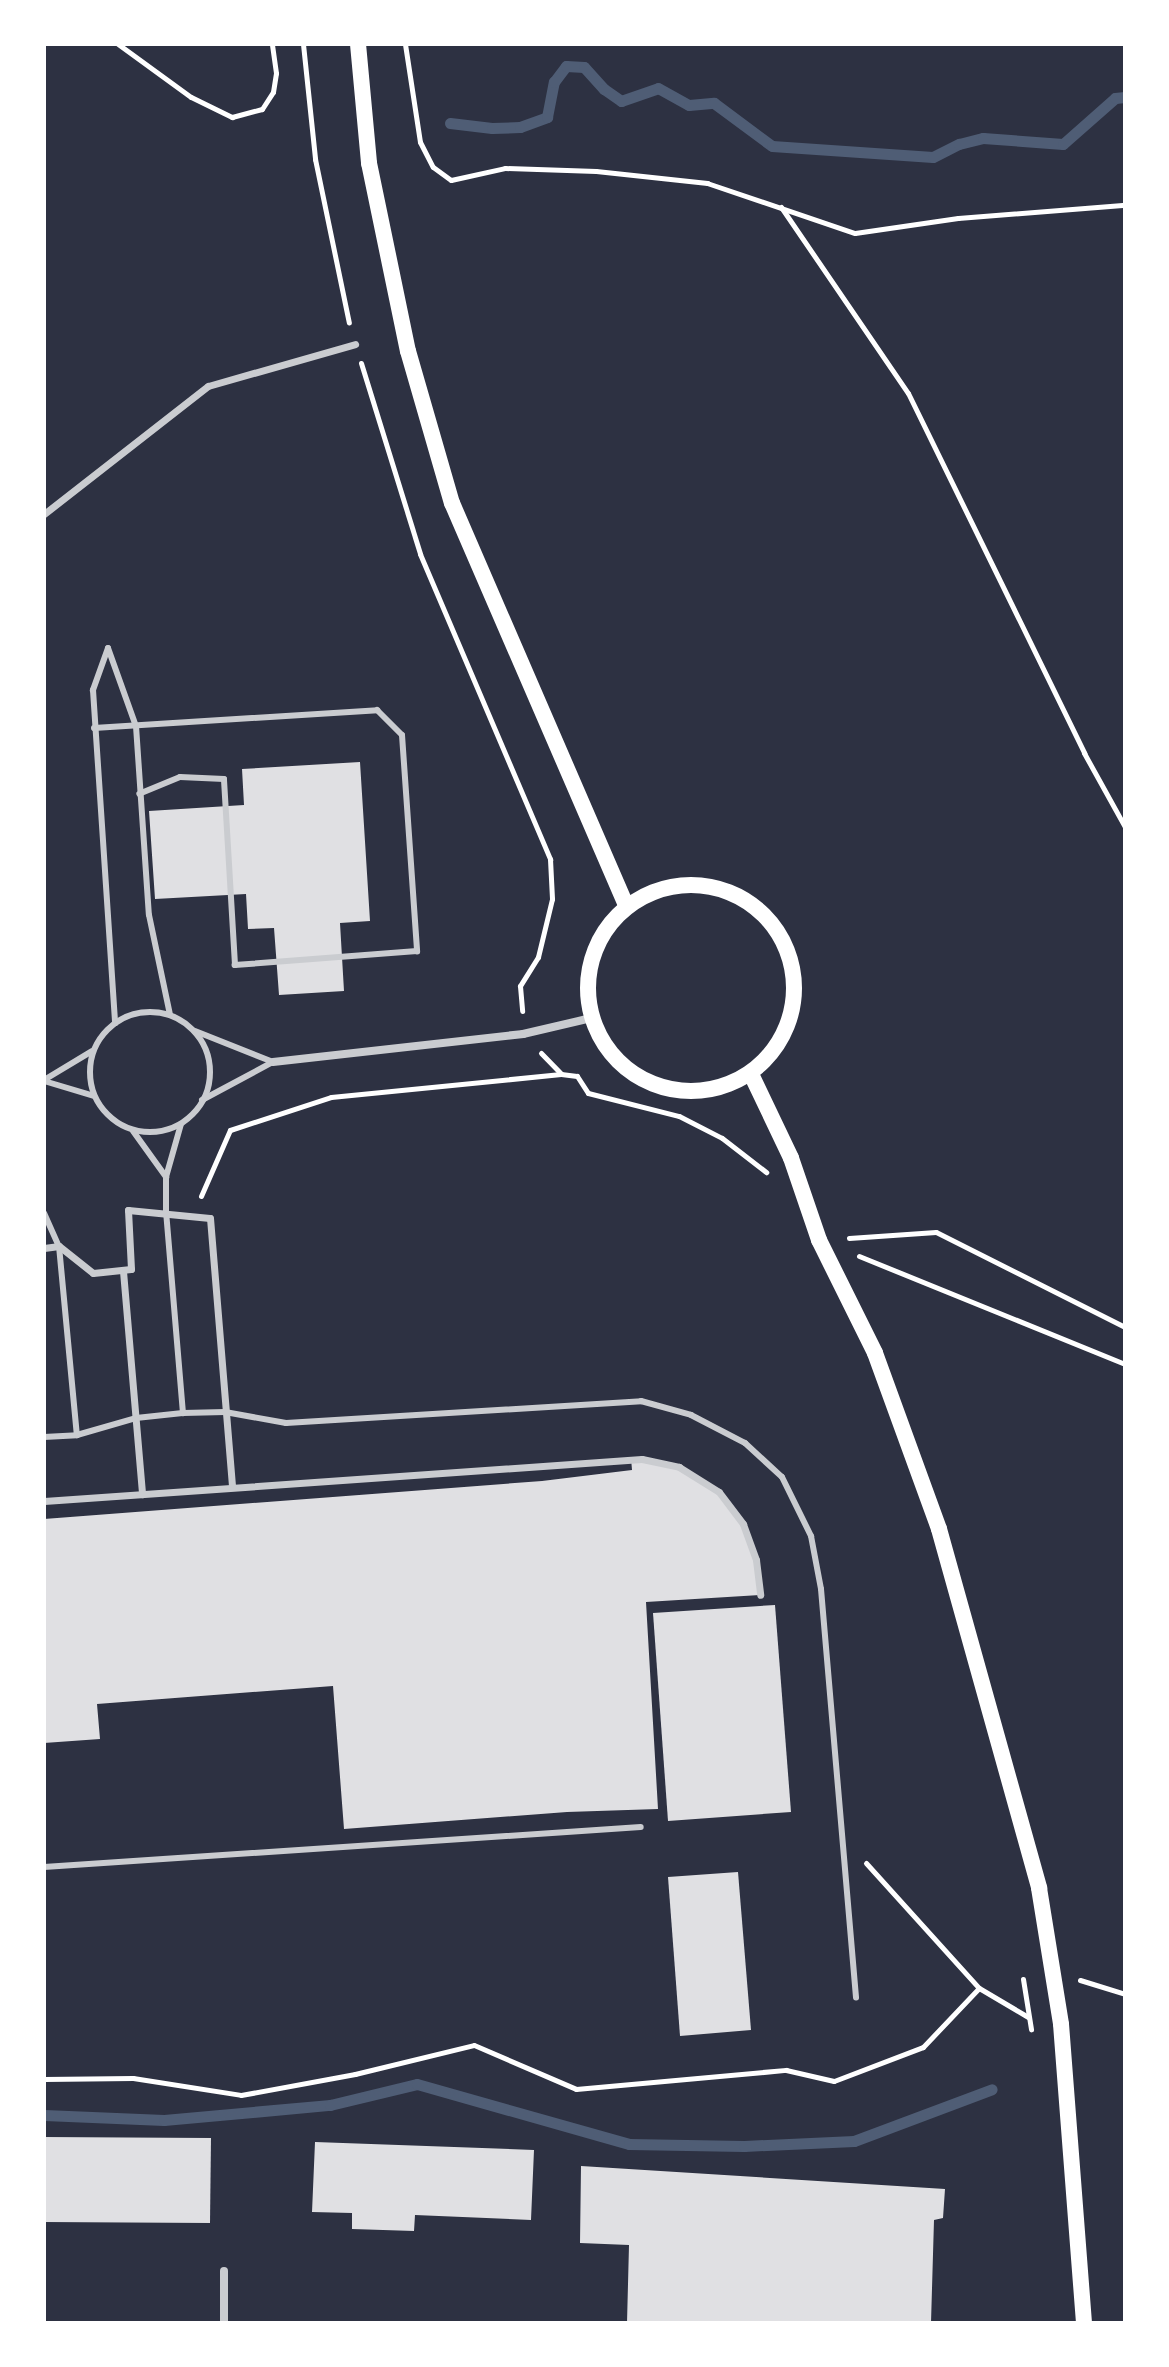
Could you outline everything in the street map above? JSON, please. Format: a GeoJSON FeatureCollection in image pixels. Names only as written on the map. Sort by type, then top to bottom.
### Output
{"type":"FeatureCollection","features":[{"type":"Feature","properties":{"kind":"main road"},"geometry":{"type":"LineString","coordinates":[[358,44],[369,163],[408,351],[452,503],[626,905]]}},
{"type":"Feature","properties":{"kind":"main road"},"geometry":{"type":"LineString","coordinates":[[678,884],[713,886],[731,891],[769,918],[785,941],[795,979],[792,1016],[780,1043],[751,1074],[720,1088],[697,1093],[662,1089],[618,1064],[591,1018],[586,994],[592,951],[626,905],[678,884]]}},
{"type":"Feature","properties":{"kind":"main road"},"geometry":{"type":"LineString","coordinates":[[751,1074],[791,1158],[819,1240],[875,1353],[939,1529],[1039,1888],[1061,2024],[1084,2323]]}},
{"type":"Feature","properties":{"kind":"street"},"geometry":{"type":"LineString","coordinates":[[44,514],[208,386],[355,344]]}},
{"type":"Feature","properties":{"kind":"street"},"geometry":{"type":"LineString","coordinates":[[273,1062],[523,1034],[591,1018]]}},
{"type":"Feature","properties":{"kind":"street"},"geometry":{"type":"LineString","coordinates":[[44,1248],[59,1246],[93,1273],[123,1271],[131,1269],[128,1210],[166,1211],[210,1218],[232,1487]]}},
{"type":"Feature","properties":{"kind":"street"},"geometry":{"type":"LineString","coordinates":[[123,1271],[142,1494]]}},
{"type":"Feature","properties":{"kind":"street"},"geometry":{"type":"LineString","coordinates":[[44,1501],[642,1459],[679,1467],[719,1492],[743,1524],[756,1560],[760,1595]]}},
{"type":"Feature","properties":{"kind":"street"},"geometry":{"type":"LineString","coordinates":[[224,2271],[224,2323]]}},
{"type":"Feature","properties":{"kind":"lane"},"geometry":{"type":"LineString","coordinates":[[115,1023],[93,690],[108,648],[136,726],[149,915],[170,1015]]}},
{"type":"Feature","properties":{"kind":"lane"},"geometry":{"type":"LineString","coordinates":[[94,728],[330,710],[377,710],[402,735],[417,951],[235,965],[224,779],[180,777],[139,794]]}},
{"type":"Feature","properties":{"kind":"lane"},"geometry":{"type":"LineString","coordinates":[[44,1081],[93,1051],[115,1023],[141,1012],[170,1015],[192,1030],[273,1062]]}},
{"type":"Feature","properties":{"kind":"lane"},"geometry":{"type":"LineString","coordinates":[[183,1413],[166,1211],[166,1177],[181,1124],[207,1091],[210,1066],[205,1048],[192,1030]]}},
{"type":"Feature","properties":{"kind":"lane"},"geometry":{"type":"LineString","coordinates":[[93,1051],[89,1077],[94,1096],[110,1117],[132,1130],[166,1177]]}},
{"type":"Feature","properties":{"kind":"lane"},"geometry":{"type":"LineString","coordinates":[[201,1101],[273,1062]]}},
{"type":"Feature","properties":{"kind":"lane"},"geometry":{"type":"LineString","coordinates":[[44,1081],[94,1096]]}},
{"type":"Feature","properties":{"kind":"lane"},"geometry":{"type":"LineString","coordinates":[[132,1130],[152,1132],[181,1124]]}},
{"type":"Feature","properties":{"kind":"lane"},"geometry":{"type":"LineString","coordinates":[[44,1213],[59,1246],[77,1435]]}},
{"type":"Feature","properties":{"kind":"lane"},"geometry":{"type":"LineString","coordinates":[[44,1437],[77,1435],[136,1418],[183,1413],[225,1412],[286,1423],[641,1401],[691,1415],[745,1443],[782,1477],[811,1536],[821,1589],[856,1998]]}},
{"type":"Feature","properties":{"kind":"lane"},"geometry":{"type":"LineString","coordinates":[[44,1867],[641,1827]]}},
{"type":"Feature","properties":{"kind":"path"},"geometry":{"type":"LineString","coordinates":[[118,44],[191,97],[232,117],[262,109],[273,92],[276,73],[272,44]]}},
{"type":"Feature","properties":{"kind":"path"},"geometry":{"type":"LineString","coordinates":[[303,44],[315,159],[342,301],[355,344],[420,554],[550,859],[552,899],[546,933],[538,957],[520,986],[523,1034],[561,1074]]}},
{"type":"Feature","properties":{"kind":"path"},"geometry":{"type":"LineString","coordinates":[[405,44],[420,142],[433,167],[451,180],[505,168],[596,171],[707,183],[855,233],[958,218],[1125,205]]}},
{"type":"Feature","properties":{"kind":"path"},"geometry":{"type":"LineString","coordinates":[[780,206],[908,393],[1084,753],[1125,827]]}},
{"type":"Feature","properties":{"kind":"path"},"geometry":{"type":"LineString","coordinates":[[193,1216],[230,1130],[331,1097],[561,1074],[577,1076],[588,1093],[679,1116],[722,1138],[765,1171],[772,1186]]}},
{"type":"Feature","properties":{"kind":"path"},"geometry":{"type":"LineString","coordinates":[[819,1240],[936,1232],[1125,1327]]}},
{"type":"Feature","properties":{"kind":"path"},"geometry":{"type":"LineString","coordinates":[[819,1240],[1125,1364]]}},
{"type":"Feature","properties":{"kind":"path"},"geometry":{"type":"LineString","coordinates":[[841,1835],[979,1988],[1029,2017]]}},
{"type":"Feature","properties":{"kind":"path"},"geometry":{"type":"LineString","coordinates":[[1021,1970],[1034,2044]]}},
{"type":"Feature","properties":{"kind":"path"},"geometry":{"type":"LineString","coordinates":[[44,2079],[133,2078],[241,2095],[355,2074],[474,2045],[576,2089],[786,2070],[834,2081],[923,2047],[979,1988]]}},
{"type":"Feature","properties":{"kind":"building"},"geometry":{"type":"Polygon","coordinates":[[[360,762],[370,921],[340,923],[344,991],[279,995],[274,928],[248,929],[246,894],[155,899],[149,811],[244,805],[242,769],[360,762]]]}},
{"type":"Feature","properties":{"kind":"building"},"geometry":{"type":"Polygon","coordinates":[[[631,1458],[679,1467],[719,1492],[743,1524],[756,1560],[760,1595],[646,1602],[658,1809],[567,1812],[344,1829],[333,1686],[97,1704],[100,1739],[44,1743],[44,1519],[542,1481],[632,1470],[631,1458]]]}},
{"type":"Feature","properties":{"kind":"building"},"geometry":{"type":"Polygon","coordinates":[[[775,1605],[791,1812],[668,1821],[653,1613],[775,1605]]]}},
{"type":"Feature","properties":{"kind":"building"},"geometry":{"type":"Polygon","coordinates":[[[738,1872],[751,2030],[680,2036],[668,1877],[738,1872]]]}},
{"type":"Feature","properties":{"kind":"building"},"geometry":{"type":"Polygon","coordinates":[[[44,2137],[211,2138],[210,2223],[44,2222],[44,2137]]]}},
{"type":"Feature","properties":{"kind":"building"},"geometry":{"type":"Polygon","coordinates":[[[315,2142],[534,2150],[531,2220],[415,2215],[414,2231],[352,2229],[352,2213],[312,2212],[315,2142]]]}},
{"type":"Feature","properties":{"kind":"building"},"geometry":{"type":"Polygon","coordinates":[[[581,2166],[945,2189],[943,2218],[934,2220],[931,2323],[627,2323],[629,2245],[580,2243],[581,2166]]]}},
{"type":"Feature","properties":{"kind":"waterway"},"geometry":{"type":"LineString","coordinates":[[450,123],[492,128],[520,127],[547,117],[554,82],[566,66],[584,67],[604,89],[621,101],[658,88],[689,105],[714,103],[772,146],[933,157],[959,144],[983,138],[1063,144],[1115,98],[1125,97]]}},
{"type":"Feature","properties":{"kind":"waterway"},"geometry":{"type":"LineString","coordinates":[[44,2115],[164,2120],[330,2105],[417,2084],[629,2144],[744,2146],[854,2141],[992,2089]]}}]}
